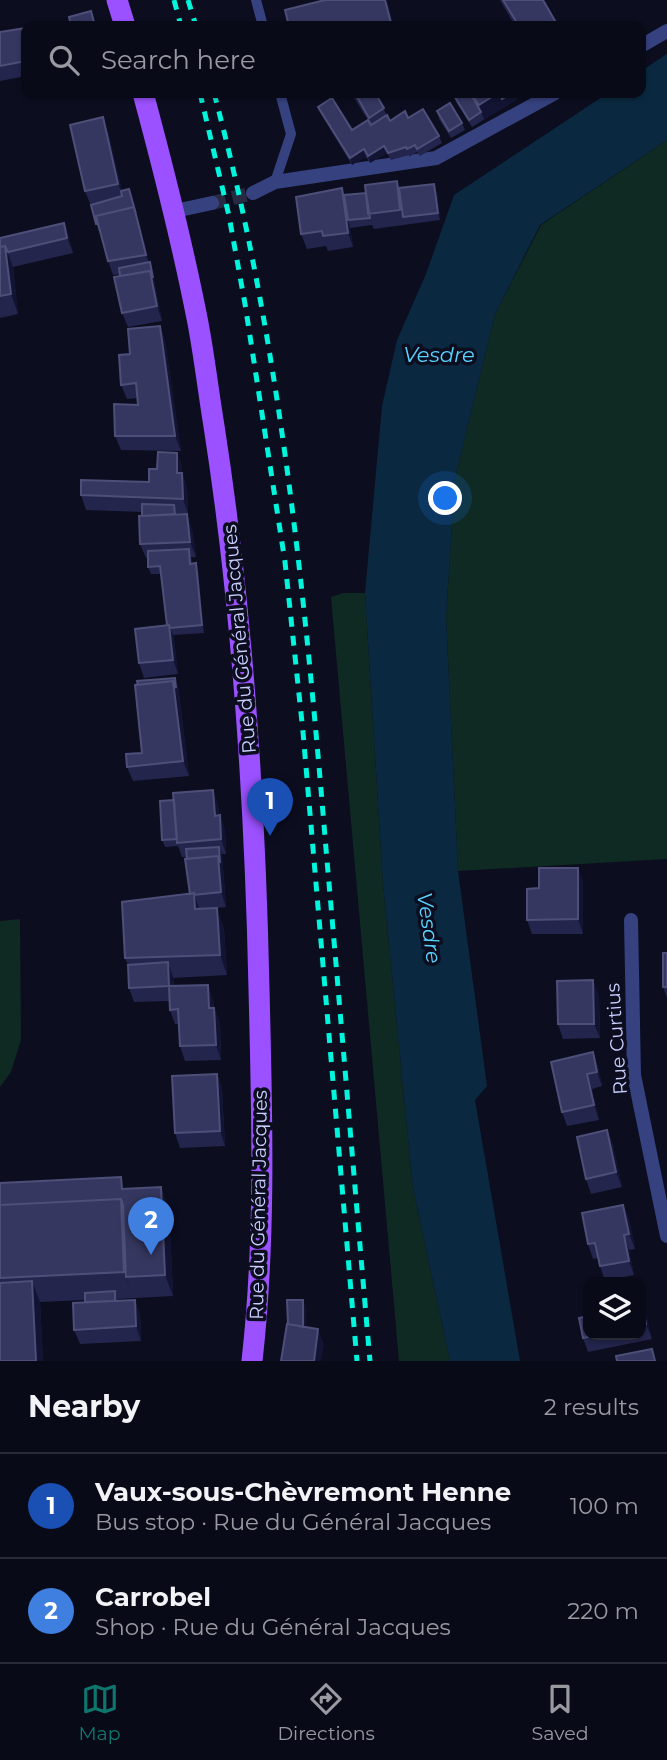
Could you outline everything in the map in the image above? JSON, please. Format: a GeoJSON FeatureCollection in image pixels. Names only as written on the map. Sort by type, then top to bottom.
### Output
{"type":"FeatureCollection","features":[{"type":"Feature","properties":{"kind":"main road"},"geometry":{"type":"LineString","coordinates":[[117,0],[123,21]]}},
{"type":"Feature","properties":{"kind":"main road","name":"Rue du Général Jacques"},"geometry":{"type":"LineString","coordinates":[[144,98],[175,211],[198,321],[228,516],[247,700],[257,860],[262,1178],[260,1293],[252,1361]]}},
{"type":"Feature","properties":{"kind":"street"},"geometry":{"type":"LineString","coordinates":[[646,43],[667,32]]}},
{"type":"Feature","properties":{"kind":"street"},"geometry":{"type":"LineString","coordinates":[[253,193],[275,182],[436,158],[546,98]]}},
{"type":"Feature","properties":{"kind":"street"},"geometry":{"type":"LineString","coordinates":[[175,211],[212,203]]}},
{"type":"Feature","properties":{"kind":"street","name":"Rue Curtius"},"geometry":{"type":"LineString","coordinates":[[631,920],[634,1075],[667,1236]]}},
{"type":"Feature","properties":{"kind":"lane"},"geometry":{"type":"LineString","coordinates":[[256,0],[262,21]]}},
{"type":"Feature","properties":{"kind":"lane"},"geometry":{"type":"LineString","coordinates":[[275,182],[291,134],[281,98]]}},
{"type":"Feature","properties":{"kind":"green space"},"geometry":{"type":"Polygon","coordinates":[[[667,140],[667,859],[458,871],[446,616],[455,478],[495,314],[541,225],[667,140]]]}},
{"type":"Feature","properties":{"kind":"green space"},"geometry":{"type":"Polygon","coordinates":[[[343,593],[365,593],[383,883],[413,1188],[450,1361],[399,1361],[331,597],[343,593]]]}},
{"type":"Feature","properties":{"kind":"green space"},"geometry":{"type":"Polygon","coordinates":[[[20,919],[21,1040],[11,1072],[0,1087],[0,921],[20,919]]]}},
{"type":"Feature","properties":{"kind":"water","name":"Vesdre"},"geometry":{"type":"Polygon","coordinates":[[[667,54],[667,140],[540,225],[495,314],[455,478],[446,616],[458,871],[487,1086],[475,1100],[520,1361],[450,1361],[413,1188],[383,883],[365,593],[382,406],[397,340],[426,274],[454,195],[600,98],[646,98],[646,68],[667,54]]]}},
{"type":"Feature","properties":{"kind":"building"},"geometry":{"type":"Polygon","coordinates":[[[325,0],[385,0],[390,21],[288,21],[285,10],[325,0]]]}},
{"type":"Feature","properties":{"kind":"building"},"geometry":{"type":"Polygon","coordinates":[[[503,0],[543,0],[555,21],[516,21],[503,0]]]}},
{"type":"Feature","properties":{"kind":"building"},"geometry":{"type":"Polygon","coordinates":[[[91,11],[94,21],[70,21],[69,17],[91,11]]]}},
{"type":"Feature","properties":{"kind":"building"},"geometry":{"type":"Polygon","coordinates":[[[21,29],[21,62],[0,66],[0,32],[21,29]]]}},
{"type":"Feature","properties":{"kind":"building"},"geometry":{"type":"Polygon","coordinates":[[[332,98],[352,130],[368,120],[371,125],[387,115],[390,121],[405,111],[408,118],[423,109],[439,136],[417,149],[415,145],[388,153],[384,146],[368,156],[364,149],[350,158],[318,107],[332,98]]]}},
{"type":"Feature","properties":{"kind":"building"},"geometry":{"type":"Polygon","coordinates":[[[358,98],[378,98],[384,108],[369,118],[358,98]]]}},
{"type":"Feature","properties":{"kind":"building"},"geometry":{"type":"Polygon","coordinates":[[[455,98],[473,98],[481,112],[469,120],[455,98]]]}},
{"type":"Feature","properties":{"kind":"building"},"geometry":{"type":"Polygon","coordinates":[[[474,98],[490,98],[479,105],[474,98]]]}},
{"type":"Feature","properties":{"kind":"building"},"geometry":{"type":"Polygon","coordinates":[[[450,103],[462,123],[449,131],[437,111],[450,103]]]}},
{"type":"Feature","properties":{"kind":"building"},"geometry":{"type":"Polygon","coordinates":[[[103,117],[118,184],[85,191],[70,125],[103,117]]]}},
{"type":"Feature","properties":{"kind":"building"},"geometry":{"type":"Polygon","coordinates":[[[397,181],[400,210],[368,214],[365,185],[397,181]]]}},
{"type":"Feature","properties":{"kind":"building"},"geometry":{"type":"Polygon","coordinates":[[[434,184],[438,213],[403,217],[399,188],[434,184]]]}},
{"type":"Feature","properties":{"kind":"building"},"geometry":{"type":"Polygon","coordinates":[[[342,188],[348,233],[323,236],[322,231],[301,234],[296,197],[342,188]]]}},
{"type":"Feature","properties":{"kind":"building"},"geometry":{"type":"Polygon","coordinates":[[[129,189],[136,214],[134,207],[96,216],[96,224],[91,205],[122,196],[121,191],[129,189]]]}},
{"type":"Feature","properties":{"kind":"building"},"geometry":{"type":"Polygon","coordinates":[[[366,193],[370,218],[348,220],[344,195],[366,193]]]}},
{"type":"Feature","properties":{"kind":"building"},"geometry":{"type":"Polygon","coordinates":[[[134,207],[146,255],[108,261],[96,216],[134,207]]]}},
{"type":"Feature","properties":{"kind":"building"},"geometry":{"type":"Polygon","coordinates":[[[64,223],[67,238],[8,252],[5,246],[0,247],[0,238],[64,223]]]}},
{"type":"Feature","properties":{"kind":"building"},"geometry":{"type":"Polygon","coordinates":[[[5,246],[11,294],[0,296],[0,247],[5,246]]]}},
{"type":"Feature","properties":{"kind":"building"},"geometry":{"type":"Polygon","coordinates":[[[150,262],[153,278],[150,271],[120,276],[119,268],[150,262]]]}},
{"type":"Feature","properties":{"kind":"building"},"geometry":{"type":"Polygon","coordinates":[[[150,271],[157,306],[122,313],[114,277],[150,271]]]}},
{"type":"Feature","properties":{"kind":"building"},"geometry":{"type":"Polygon","coordinates":[[[160,326],[175,436],[115,436],[114,404],[138,405],[136,383],[121,385],[119,355],[130,354],[128,329],[160,326]]]}},
{"type":"Feature","properties":{"kind":"building"},"geometry":{"type":"Polygon","coordinates":[[[158,452],[177,453],[177,473],[182,473],[183,499],[81,495],[81,480],[149,482],[149,469],[157,469],[158,452]]]}},
{"type":"Feature","properties":{"kind":"building"},"geometry":{"type":"Polygon","coordinates":[[[142,504],[174,505],[175,514],[142,516],[142,504]]]}},
{"type":"Feature","properties":{"kind":"building"},"geometry":{"type":"Polygon","coordinates":[[[187,514],[190,542],[140,544],[139,516],[187,514]]]}},
{"type":"Feature","properties":{"kind":"building"},"geometry":{"type":"Polygon","coordinates":[[[189,549],[190,564],[196,563],[202,625],[170,628],[167,625],[160,566],[148,567],[148,551],[189,549]]]}},
{"type":"Feature","properties":{"kind":"building"},"geometry":{"type":"Polygon","coordinates":[[[169,625],[173,660],[139,663],[135,629],[169,625]]]}},
{"type":"Feature","properties":{"kind":"building"},"geometry":{"type":"Polygon","coordinates":[[[175,678],[176,688],[173,681],[138,685],[137,681],[175,678]]]}},
{"type":"Feature","properties":{"kind":"building"},"geometry":{"type":"Polygon","coordinates":[[[173,681],[183,761],[127,767],[126,754],[142,753],[135,685],[173,681]]]}},
{"type":"Feature","properties":{"kind":"building"},"geometry":{"type":"Polygon","coordinates":[[[213,790],[215,816],[220,815],[221,839],[177,843],[173,793],[213,790]]]}},
{"type":"Feature","properties":{"kind":"building"},"geometry":{"type":"Polygon","coordinates":[[[174,800],[177,839],[162,840],[160,801],[174,800]]]}},
{"type":"Feature","properties":{"kind":"building"},"geometry":{"type":"Polygon","coordinates":[[[219,847],[220,863],[218,856],[187,859],[186,849],[219,847]]]}},
{"type":"Feature","properties":{"kind":"building"},"geometry":{"type":"Polygon","coordinates":[[[218,856],[221,892],[190,894],[185,859],[218,856]]]}},
{"type":"Feature","properties":{"kind":"building"},"geometry":{"type":"Polygon","coordinates":[[[539,868],[578,868],[578,919],[527,920],[527,889],[539,888],[539,868]]]}},
{"type":"Feature","properties":{"kind":"building"},"geometry":{"type":"Polygon","coordinates":[[[194,893],[195,909],[217,908],[220,955],[125,958],[122,902],[194,893]]]}},
{"type":"Feature","properties":{"kind":"building"},"geometry":{"type":"Polygon","coordinates":[[[663,953],[667,953],[667,987],[663,987],[663,953]]]}},
{"type":"Feature","properties":{"kind":"building"},"geometry":{"type":"Polygon","coordinates":[[[168,962],[169,986],[129,988],[128,965],[168,962]]]}},
{"type":"Feature","properties":{"kind":"building"},"geometry":{"type":"Polygon","coordinates":[[[593,980],[594,1024],[558,1024],[557,981],[593,980]]]}},
{"type":"Feature","properties":{"kind":"building"},"geometry":{"type":"Polygon","coordinates":[[[208,985],[209,1008],[214,1008],[216,1045],[180,1046],[178,1009],[170,1010],[169,986],[208,985]]]}},
{"type":"Feature","properties":{"kind":"building"},"geometry":{"type":"Polygon","coordinates":[[[593,1052],[597,1072],[587,1074],[594,1105],[562,1112],[551,1062],[593,1052]]]}},
{"type":"Feature","properties":{"kind":"building"},"geometry":{"type":"Polygon","coordinates":[[[217,1074],[220,1131],[175,1133],[172,1076],[217,1074]]]}},
{"type":"Feature","properties":{"kind":"building"},"geometry":{"type":"Polygon","coordinates":[[[607,1130],[616,1172],[586,1179],[577,1137],[607,1130]]]}},
{"type":"Feature","properties":{"kind":"building"},"geometry":{"type":"Polygon","coordinates":[[[121,1177],[122,1189],[161,1187],[165,1275],[126,1277],[121,1199],[0,1205],[0,1183],[121,1177]]]}},
{"type":"Feature","properties":{"kind":"building"},"geometry":{"type":"Polygon","coordinates":[[[121,1199],[124,1272],[0,1278],[0,1205],[121,1199]]]}},
{"type":"Feature","properties":{"kind":"building"},"geometry":{"type":"Polygon","coordinates":[[[623,1205],[629,1234],[624,1235],[629,1261],[600,1266],[595,1243],[588,1244],[582,1213],[623,1205]]]}},
{"type":"Feature","properties":{"kind":"building"},"geometry":{"type":"Polygon","coordinates":[[[32,1281],[36,1361],[0,1361],[0,1283],[32,1281]]]}},
{"type":"Feature","properties":{"kind":"building"},"geometry":{"type":"Polygon","coordinates":[[[115,1291],[115,1301],[85,1302],[85,1293],[115,1291]]]}},
{"type":"Feature","properties":{"kind":"building"},"geometry":{"type":"Polygon","coordinates":[[[135,1300],[136,1326],[74,1330],[73,1303],[135,1300]]]}},
{"type":"Feature","properties":{"kind":"building"},"geometry":{"type":"Polygon","coordinates":[[[287,1300],[303,1300],[303,1327],[288,1324],[287,1300]]]}},
{"type":"Feature","properties":{"kind":"building"},"geometry":{"type":"Polygon","coordinates":[[[583,1317],[583,1338],[579,1318],[583,1317]]]}},
{"type":"Feature","properties":{"kind":"building"},"geometry":{"type":"Polygon","coordinates":[[[287,1324],[318,1329],[314,1361],[281,1361],[287,1324]]]}},
{"type":"Feature","properties":{"kind":"building"},"geometry":{"type":"Polygon","coordinates":[[[652,1349],[655,1361],[617,1361],[616,1356],[652,1349]]]}},
{"type":"Feature","properties":{"kind":"tunnel"},"geometry":{"type":"LineString","coordinates":[[212,203],[253,193]]}},
{"type":"Feature","properties":{"kind":"railway"},"geometry":{"type":"LineString","coordinates":[[174,0],[180,21]]}},
{"type":"Feature","properties":{"kind":"railway"},"geometry":{"type":"LineString","coordinates":[[188,0],[194,21]]}},
{"type":"Feature","properties":{"kind":"railway"},"geometry":{"type":"LineString","coordinates":[[201,98],[229,216],[245,304],[285,562],[303,732],[357,1361]]}},
{"type":"Feature","properties":{"kind":"railway"},"geometry":{"type":"LineString","coordinates":[[215,98],[237,186],[273,373],[299,563],[370,1361]]}},
{"type":"Feature","properties":{"kind":"place","name":"Vaux-sous-Chèvremont Henne"},"geometry":{"type":"Point","coordinates":[270,836]}},
{"type":"Feature","properties":{"kind":"place","name":"Carrobel"},"geometry":{"type":"Point","coordinates":[151,1255]}}]}
